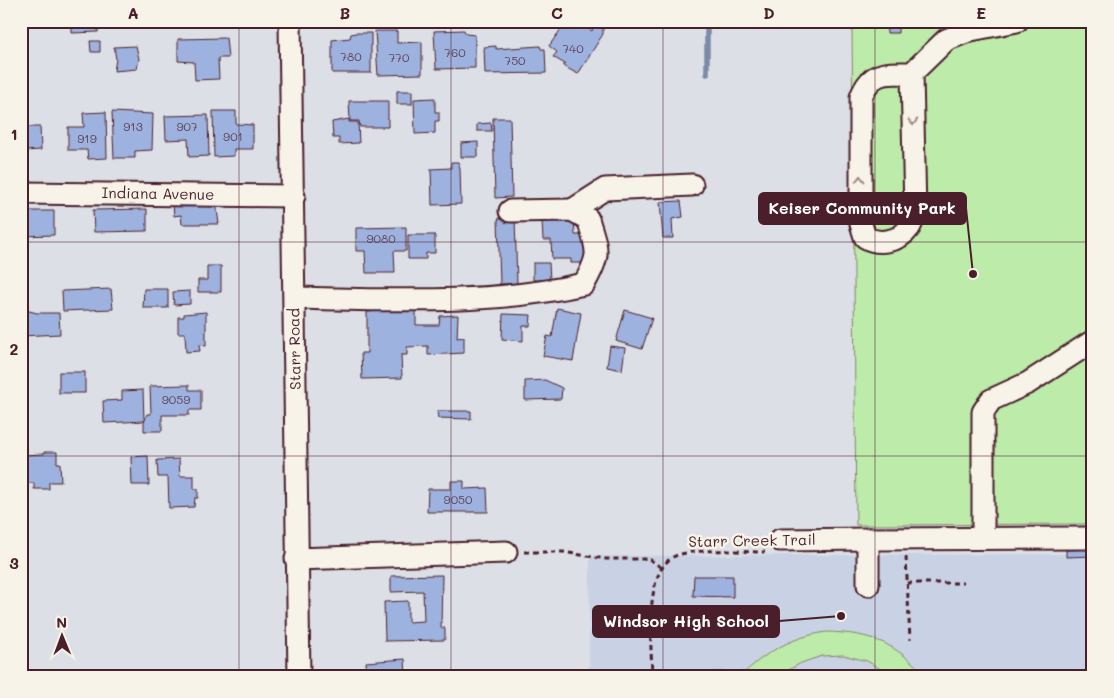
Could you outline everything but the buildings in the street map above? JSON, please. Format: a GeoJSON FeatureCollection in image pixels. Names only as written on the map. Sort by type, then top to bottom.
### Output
{"type":"FeatureCollection","features":[{"type":"Feature","properties":{"kind":"street","name":"Starr Road"},"geometry":{"type":"LineString","coordinates":[[290,21],[294,196],[296,559],[299,677]]}},
{"type":"Feature","properties":{"kind":"street"},"geometry":{"type":"LineString","coordinates":[[912,73],[915,212],[909,228],[902,235],[882,242],[872,241],[865,237],[861,224],[861,97],[867,84],[883,73],[912,73],[946,40],[971,30],[1017,21]]}},
{"type":"Feature","properties":{"kind":"street"},"geometry":{"type":"LineString","coordinates":[[572,210],[605,189],[692,184]]}},
{"type":"Feature","properties":{"kind":"street","name":"Indiana Avenue"},"geometry":{"type":"LineString","coordinates":[[21,193],[294,196]]}},
{"type":"Feature","properties":{"kind":"street"},"geometry":{"type":"LineString","coordinates":[[295,298],[386,300],[480,298],[544,293],[584,284],[597,261],[595,244],[588,219],[572,210],[510,211]]}},
{"type":"Feature","properties":{"kind":"street"},"geometry":{"type":"LineString","coordinates":[[983,538],[983,412],[991,400],[1028,383],[1093,341]]}},
{"type":"Feature","properties":{"kind":"street"},"geometry":{"type":"LineString","coordinates":[[776,546],[868,539],[1093,538]]}},
{"type":"Feature","properties":{"kind":"street"},"geometry":{"type":"LineString","coordinates":[[868,539],[868,585]]}},
{"type":"Feature","properties":{"kind":"street"},"geometry":{"type":"LineString","coordinates":[[296,559],[506,552]]}},
{"type":"Feature","properties":{"kind":"path","name":"Starr Creek Trail"},"geometry":{"type":"LineString","coordinates":[[662,568],[679,554],[776,546]]}},
{"type":"Feature","properties":{"kind":"path"},"geometry":{"type":"LineString","coordinates":[[905,551],[910,640]]}},
{"type":"Feature","properties":{"kind":"path"},"geometry":{"type":"LineString","coordinates":[[506,552],[563,552],[606,559],[649,559],[662,568],[652,592],[652,677]]}},
{"type":"Feature","properties":{"kind":"path"},"geometry":{"type":"LineString","coordinates":[[907,584],[963,582]]}},
{"type":"Feature","properties":{"kind":"shaded area"},"geometry":{"type":"Polygon","coordinates":[[[1093,554],[1093,677],[589,677],[590,556],[1093,554]]]}},
{"type":"Feature","properties":{"kind":"green space"},"geometry":{"type":"Polygon","coordinates":[[[847,21],[1093,21],[1093,524],[856,525],[852,24],[847,21]]]}},
{"type":"Feature","properties":{"kind":"green space"},"geometry":{"type":"Polygon","coordinates":[[[826,632],[857,635],[882,642],[904,656],[927,677],[894,677],[867,661],[843,655],[822,656],[801,663],[776,677],[713,677],[713,672],[745,672],[772,651],[792,641],[826,632]]]}},
{"type":"Feature","properties":{"kind":"waterway"},"geometry":{"type":"LineString","coordinates":[[707,21],[707,74]]}},
{"type":"Feature","properties":{"kind":"place","name":"Keiser Community Park"},"geometry":{"type":"Point","coordinates":[973,274]}},
{"type":"Feature","properties":{"kind":"place","name":"Windsor High School"},"geometry":{"type":"Point","coordinates":[841,616]}}]}
